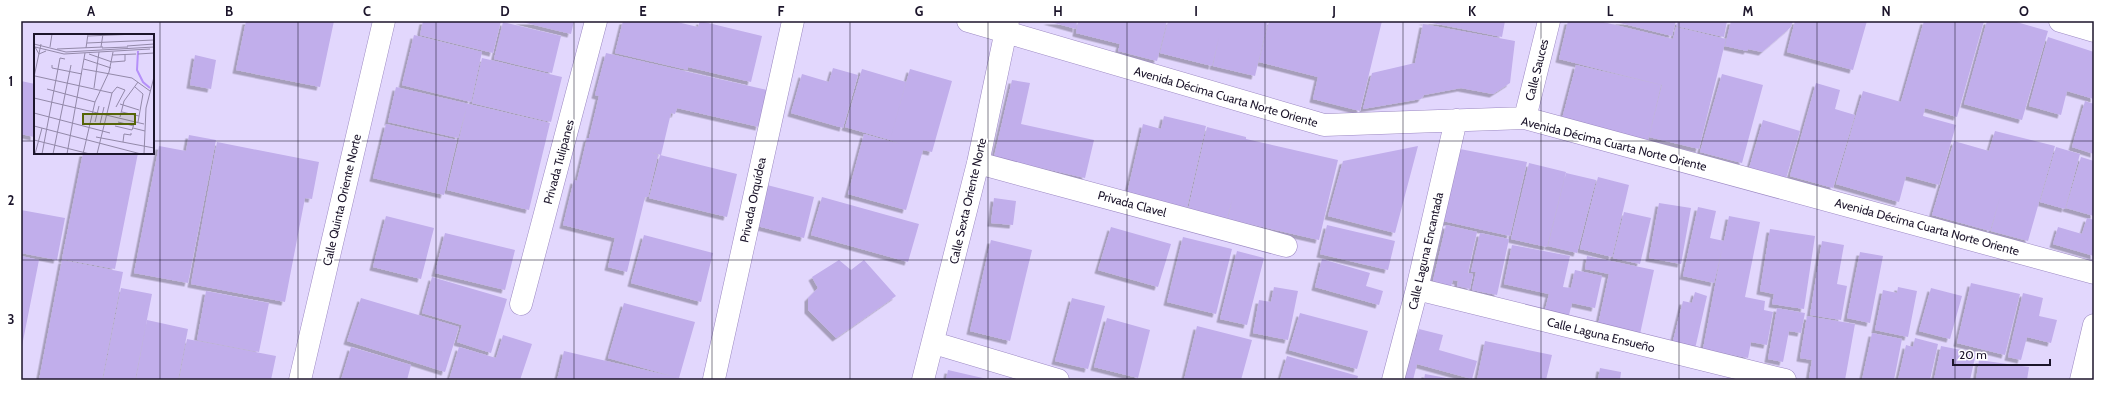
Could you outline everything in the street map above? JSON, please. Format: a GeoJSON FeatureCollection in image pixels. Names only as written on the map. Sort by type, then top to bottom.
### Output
{"type":"FeatureCollection","features":[{"type":"Feature","properties":{"kind":"street","name":"Calle Quinta Oriente Norte"},"geometry":{"type":"LineString","coordinates":[[300,380],[384,21]]}},
{"type":"Feature","properties":{"kind":"street","name":"Privada Tulipanes"},"geometry":{"type":"LineString","coordinates":[[521,304],[596,21]]}},
{"type":"Feature","properties":{"kind":"street","name":"Privada Orquídea"},"geometry":{"type":"LineString","coordinates":[[714,378],[793,21]]}},
{"type":"Feature","properties":{"kind":"street","name":"Avenida Décima Cuarta Norte Oriente"},"geometry":{"type":"LineString","coordinates":[[968,21],[1007,26],[1324,125],[1525,118],[2094,273]]}},
{"type":"Feature","properties":{"kind":"street","name":"Calle Sauces"},"geometry":{"type":"LineString","coordinates":[[1525,118],[1549,21]]}},
{"type":"Feature","properties":{"kind":"street"},"geometry":{"type":"LineString","coordinates":[[2060,21],[2094,31]]}},
{"type":"Feature","properties":{"kind":"street","name":"Calle Sexta Oriente Norte"},"geometry":{"type":"LineString","coordinates":[[924,380],[978,163],[1007,26]]}},
{"type":"Feature","properties":{"kind":"street","name":"Calle Laguna Encantada"},"geometry":{"type":"LineString","coordinates":[[1393,380],[1417,289],[1456,120]]}},
{"type":"Feature","properties":{"kind":"street","name":"Privada Clavel"},"geometry":{"type":"LineString","coordinates":[[978,163],[1286,246]]}},
{"type":"Feature","properties":{"kind":"street","name":"Calle Laguna Ensueño"},"geometry":{"type":"LineString","coordinates":[[1417,289],[1785,380]]}},
{"type":"Feature","properties":{"kind":"street"},"geometry":{"type":"LineString","coordinates":[[2081,380],[2094,325]]}},
{"type":"Feature","properties":{"kind":"street"},"geometry":{"type":"LineString","coordinates":[[934,343],[1058,380]]}},
{"type":"Feature","properties":{"kind":"building"},"geometry":{"type":"Polygon","coordinates":[[[246,21],[334,21],[320,87],[236,70],[246,21]]]}},
{"type":"Feature","properties":{"kind":"building"},"geometry":{"type":"Polygon","coordinates":[[[423,21],[501,21],[493,53],[420,35],[423,21]]]}},
{"type":"Feature","properties":{"kind":"building"},"geometry":{"type":"Polygon","coordinates":[[[518,21],[574,21],[571,34],[518,21]]]}},
{"type":"Feature","properties":{"kind":"building"},"geometry":{"type":"Polygon","coordinates":[[[623,21],[673,21],[698,27],[700,21],[762,36],[751,82],[688,67],[688,70],[615,53],[623,21]]]}},
{"type":"Feature","properties":{"kind":"building"},"geometry":{"type":"Polygon","coordinates":[[[1047,21],[1077,21],[1076,29],[1047,21]]]}},
{"type":"Feature","properties":{"kind":"building"},"geometry":{"type":"Polygon","coordinates":[[[1078,21],[1167,21],[1157,61],[1118,51],[1120,44],[1076,33],[1078,21]]]}},
{"type":"Feature","properties":{"kind":"building"},"geometry":{"type":"Polygon","coordinates":[[[1168,21],[1268,21],[1255,76],[1213,66],[1219,37],[1212,66],[1160,53],[1168,21]]]}},
{"type":"Feature","properties":{"kind":"building"},"geometry":{"type":"Polygon","coordinates":[[[1269,21],[1382,21],[1360,111],[1313,99],[1318,77],[1259,62],[1269,21]]]}},
{"type":"Feature","properties":{"kind":"building"},"geometry":{"type":"Polygon","coordinates":[[[1422,21],[1505,21],[1502,37],[1422,21]]]}},
{"type":"Feature","properties":{"kind":"building"},"geometry":{"type":"Polygon","coordinates":[[[1568,21],[1599,21],[1673,39],[1676,27],[1726,39],[1699,149],[1649,137],[1662,85],[1559,59],[1568,21]]]}},
{"type":"Feature","properties":{"kind":"building"},"geometry":{"type":"Polygon","coordinates":[[[1612,21],[1676,21],[1672,36],[1612,21]]]}},
{"type":"Feature","properties":{"kind":"building"},"geometry":{"type":"Polygon","coordinates":[[[1678,21],[1727,21],[1724,37],[1676,26],[1678,21]]]}},
{"type":"Feature","properties":{"kind":"building"},"geometry":{"type":"Polygon","coordinates":[[[1731,21],[1793,21],[1791,27],[1762,52],[1748,49],[1747,51],[1725,46],[1731,21]]]}},
{"type":"Feature","properties":{"kind":"building"},"geometry":{"type":"Polygon","coordinates":[[[1795,21],[1867,21],[1853,70],[1787,52],[1795,21]]]}},
{"type":"Feature","properties":{"kind":"building"},"geometry":{"type":"Polygon","coordinates":[[[1924,21],[1984,21],[1957,117],[1925,108],[1923,116],[1956,125],[1939,185],[1906,176],[1899,202],[1836,184],[1863,91],[1901,102],[1924,21]]]}},
{"type":"Feature","properties":{"kind":"building"},"geometry":{"type":"Polygon","coordinates":[[[1987,21],[2013,21],[2048,31],[2022,120],[1964,104],[1987,21]]]}},
{"type":"Feature","properties":{"kind":"building"},"geometry":{"type":"Polygon","coordinates":[[[503,22],[561,36],[552,73],[494,59],[503,22]]]}},
{"type":"Feature","properties":{"kind":"building"},"geometry":{"type":"Polygon","coordinates":[[[1423,24],[1515,41],[1510,83],[1493,94],[1461,88],[1424,95],[1421,99],[1363,109],[1372,73],[1415,63],[1423,24]]]}},
{"type":"Feature","properties":{"kind":"building"},"geometry":{"type":"Polygon","coordinates":[[[414,35],[482,52],[471,102],[402,85],[414,35]]]}},
{"type":"Feature","properties":{"kind":"building"},"geometry":{"type":"Polygon","coordinates":[[[2048,37],[2094,52],[2094,99],[2067,91],[2061,115],[2029,106],[2048,37]]]}},
{"type":"Feature","properties":{"kind":"building"},"geometry":{"type":"Polygon","coordinates":[[[606,53],[767,90],[759,127],[677,108],[675,114],[671,113],[661,155],[650,152],[658,155],[648,197],[645,197],[627,272],[608,267],[615,238],[563,225],[574,180],[577,181],[587,138],[589,138],[599,96],[595,95],[606,53]]]}},
{"type":"Feature","properties":{"kind":"building"},"geometry":{"type":"Polygon","coordinates":[[[195,55],[216,60],[211,89],[190,85],[195,55]]]}},
{"type":"Feature","properties":{"kind":"building"},"geometry":{"type":"Polygon","coordinates":[[[482,58],[562,77],[551,122],[472,103],[482,58]]]}},
{"type":"Feature","properties":{"kind":"building"},"geometry":{"type":"Polygon","coordinates":[[[1576,65],[1661,85],[1648,140],[1562,119],[1576,65]]]}},
{"type":"Feature","properties":{"kind":"building"},"geometry":{"type":"Polygon","coordinates":[[[833,68],[858,75],[843,128],[791,113],[802,74],[829,82],[833,68]]]}},
{"type":"Feature","properties":{"kind":"building"},"geometry":{"type":"Polygon","coordinates":[[[862,69],[906,82],[890,140],[845,127],[862,69]]]}},
{"type":"Feature","properties":{"kind":"building"},"geometry":{"type":"Polygon","coordinates":[[[910,69],[952,81],[932,152],[923,150],[906,210],[848,194],[864,134],[900,144],[890,140],[910,69]]]}},
{"type":"Feature","properties":{"kind":"building"},"geometry":{"type":"Polygon","coordinates":[[[1722,74],[1763,85],[1742,163],[1700,152],[1722,74]]]}},
{"type":"Feature","properties":{"kind":"building"},"geometry":{"type":"Polygon","coordinates":[[[1012,80],[1030,83],[1021,124],[1094,140],[1085,178],[994,157],[1012,80]]]}},
{"type":"Feature","properties":{"kind":"building"},"geometry":{"type":"Polygon","coordinates":[[[21,81],[34,84],[34,137],[21,134],[21,81]]]}},
{"type":"Feature","properties":{"kind":"building"},"geometry":{"type":"Polygon","coordinates":[[[1816,83],[1840,90],[1835,109],[1855,115],[1833,188],[1790,176],[1816,83]]]}},
{"type":"Feature","properties":{"kind":"building"},"geometry":{"type":"Polygon","coordinates":[[[396,87],[550,123],[529,210],[447,190],[467,106],[458,138],[388,122],[396,87]]]}},
{"type":"Feature","properties":{"kind":"building"},"geometry":{"type":"Polygon","coordinates":[[[2085,101],[2094,104],[2094,154],[2072,147],[2085,101]]]}},
{"type":"Feature","properties":{"kind":"building"},"geometry":{"type":"Polygon","coordinates":[[[1164,116],[1206,126],[1187,208],[1127,194],[1143,124],[1161,129],[1164,116]]]}},
{"type":"Feature","properties":{"kind":"building"},"geometry":{"type":"Polygon","coordinates":[[[1763,120],[1800,131],[1785,182],[1748,172],[1763,120]]]}},
{"type":"Feature","properties":{"kind":"building"},"geometry":{"type":"Polygon","coordinates":[[[386,124],[457,140],[444,195],[373,178],[386,124]]]}},
{"type":"Feature","properties":{"kind":"building"},"geometry":{"type":"Polygon","coordinates":[[[1207,127],[1246,137],[1246,139],[1338,160],[1319,240],[1228,219],[1232,200],[1227,219],[1188,210],[1207,127]]]}},
{"type":"Feature","properties":{"kind":"building"},"geometry":{"type":"Polygon","coordinates":[[[1995,131],[2055,146],[2028,241],[1991,231],[2000,197],[1990,231],[1932,215],[1954,141],[1989,151],[1995,131]]]}},
{"type":"Feature","properties":{"kind":"building"},"geometry":{"type":"Polygon","coordinates":[[[189,135],[216,140],[188,283],[134,273],[159,146],[186,151],[189,135]]]}},
{"type":"Feature","properties":{"kind":"building"},"geometry":{"type":"Polygon","coordinates":[[[217,142],[319,162],[312,199],[305,198],[285,302],[191,284],[217,142]]]}},
{"type":"Feature","properties":{"kind":"building"},"geometry":{"type":"Polygon","coordinates":[[[1418,146],[1395,233],[1328,216],[1343,161],[1418,146]]]}},
{"type":"Feature","properties":{"kind":"building"},"geometry":{"type":"Polygon","coordinates":[[[2056,147],[2080,154],[2065,209],[2040,202],[2056,147]]]}},
{"type":"Feature","properties":{"kind":"building"},"geometry":{"type":"Polygon","coordinates":[[[1460,149],[1527,162],[1510,236],[1443,221],[1460,149]]]}},
{"type":"Feature","properties":{"kind":"building"},"geometry":{"type":"Polygon","coordinates":[[[83,154],[138,154],[115,269],[62,259],[83,154]]]}},
{"type":"Feature","properties":{"kind":"building"},"geometry":{"type":"Polygon","coordinates":[[[660,155],[737,174],[727,217],[649,198],[660,155]]]}},
{"type":"Feature","properties":{"kind":"building"},"geometry":{"type":"Polygon","coordinates":[[[2081,157],[2094,161],[2094,216],[2066,208],[2081,157]]]}},
{"type":"Feature","properties":{"kind":"building"},"geometry":{"type":"Polygon","coordinates":[[[1529,163],[1566,172],[1547,247],[1511,239],[1529,163]]]}},
{"type":"Feature","properties":{"kind":"building"},"geometry":{"type":"Polygon","coordinates":[[[1566,173],[1596,180],[1577,253],[1548,246],[1566,173]]]}},
{"type":"Feature","properties":{"kind":"building"},"geometry":{"type":"Polygon","coordinates":[[[1598,177],[1629,185],[1612,257],[1580,249],[1598,177]]]}},
{"type":"Feature","properties":{"kind":"building"},"geometry":{"type":"Polygon","coordinates":[[[767,185],[814,197],[804,238],[757,226],[767,185]]]}},
{"type":"Feature","properties":{"kind":"building"},"geometry":{"type":"Polygon","coordinates":[[[822,197],[919,224],[908,262],[811,235],[822,197]]]}},
{"type":"Feature","properties":{"kind":"building"},"geometry":{"type":"Polygon","coordinates":[[[994,198],[1016,201],[1013,225],[991,223],[994,198]]]}},
{"type":"Feature","properties":{"kind":"building"},"geometry":{"type":"Polygon","coordinates":[[[1659,203],[1691,208],[1681,264],[1649,258],[1659,203]]]}},
{"type":"Feature","properties":{"kind":"building"},"geometry":{"type":"Polygon","coordinates":[[[1698,207],[1716,211],[1710,238],[1724,241],[1729,216],[1760,222],[1745,297],[1765,301],[1764,310],[1773,312],[1767,345],[1751,342],[1748,358],[1703,349],[1722,249],[1714,283],[1683,276],[1698,207]]]}},
{"type":"Feature","properties":{"kind":"building"},"geometry":{"type":"Polygon","coordinates":[[[21,210],[65,218],[57,260],[21,253],[21,210]]]}},
{"type":"Feature","properties":{"kind":"building"},"geometry":{"type":"Polygon","coordinates":[[[1624,212],[1651,218],[1640,264],[1613,258],[1624,212]]]}},
{"type":"Feature","properties":{"kind":"building"},"geometry":{"type":"Polygon","coordinates":[[[386,216],[434,228],[421,279],[373,267],[386,216]]]}},
{"type":"Feature","properties":{"kind":"building"},"geometry":{"type":"Polygon","coordinates":[[[2087,218],[2094,220],[2094,256],[2053,244],[2058,227],[2082,234],[2087,218]]]}},
{"type":"Feature","properties":{"kind":"building"},"geometry":{"type":"Polygon","coordinates":[[[1327,225],[1395,241],[1388,270],[1320,254],[1327,225]]]}},
{"type":"Feature","properties":{"kind":"building"},"geometry":{"type":"Polygon","coordinates":[[[1446,225],[1477,232],[1468,273],[1473,274],[1470,289],[1457,286],[1458,281],[1453,280],[1451,286],[1433,281],[1446,225]]]}},
{"type":"Feature","properties":{"kind":"building"},"geometry":{"type":"Polygon","coordinates":[[[1111,227],[1171,244],[1158,287],[1098,270],[1111,227]]]}},
{"type":"Feature","properties":{"kind":"building"},"geometry":{"type":"Polygon","coordinates":[[[1770,229],[1815,236],[1804,309],[1772,304],[1774,294],[1760,291],[1770,229]]]}},
{"type":"Feature","properties":{"kind":"building"},"geometry":{"type":"Polygon","coordinates":[[[445,233],[515,250],[505,290],[435,273],[445,233]]]}},
{"type":"Feature","properties":{"kind":"building"},"geometry":{"type":"Polygon","coordinates":[[[1480,233],[1509,239],[1497,295],[1472,290],[1476,272],[1471,272],[1480,233]]]}},
{"type":"Feature","properties":{"kind":"building"},"geometry":{"type":"Polygon","coordinates":[[[644,235],[713,253],[701,302],[631,283],[644,235]]]}},
{"type":"Feature","properties":{"kind":"building"},"geometry":{"type":"Polygon","coordinates":[[[1183,237],[1232,249],[1216,314],[1167,302],[1183,237]]]}},
{"type":"Feature","properties":{"kind":"building"},"geometry":{"type":"Polygon","coordinates":[[[991,240],[1032,250],[1010,341],[970,331],[991,240]]]}},
{"type":"Feature","properties":{"kind":"building"},"geometry":{"type":"Polygon","coordinates":[[[1822,241],[1844,245],[1837,284],[1847,286],[1841,320],[1810,315],[1822,241]]]}},
{"type":"Feature","properties":{"kind":"building"},"geometry":{"type":"Polygon","coordinates":[[[1512,245],[1570,256],[1563,287],[1571,288],[1575,270],[1602,276],[1595,308],[1572,303],[1569,315],[1545,310],[1549,294],[1504,284],[1512,245]]]}},
{"type":"Feature","properties":{"kind":"building"},"geometry":{"type":"Polygon","coordinates":[[[1237,251],[1264,258],[1247,325],[1220,319],[1237,251]]]}},
{"type":"Feature","properties":{"kind":"building"},"geometry":{"type":"Polygon","coordinates":[[[1860,252],[1883,256],[1870,323],[1847,318],[1860,252]]]}},
{"type":"Feature","properties":{"kind":"building"},"geometry":{"type":"Polygon","coordinates":[[[21,256],[39,260],[22,346],[21,346],[21,256]]]}},
{"type":"Feature","properties":{"kind":"building"},"geometry":{"type":"Polygon","coordinates":[[[1587,256],[1654,270],[1640,334],[1598,325],[1609,274],[1585,269],[1587,256]]]}},
{"type":"Feature","properties":{"kind":"building"},"geometry":{"type":"Polygon","coordinates":[[[1322,259],[1370,273],[1366,286],[1383,291],[1379,305],[1315,287],[1322,259]]]}},
{"type":"Feature","properties":{"kind":"building"},"geometry":{"type":"Polygon","coordinates":[[[62,260],[123,272],[102,380],[39,380],[62,260]]]}},
{"type":"Feature","properties":{"kind":"building"},"geometry":{"type":"Polygon","coordinates":[[[839,260],[851,270],[864,260],[896,296],[836,338],[808,310],[808,298],[818,288],[812,277],[839,260]]]}},
{"type":"Feature","properties":{"kind":"building"},"geometry":{"type":"Polygon","coordinates":[[[432,277],[507,299],[491,353],[457,342],[462,325],[422,313],[432,277]]]}},
{"type":"Feature","properties":{"kind":"building"},"geometry":{"type":"Polygon","coordinates":[[[1971,283],[2020,294],[2005,355],[1957,343],[1971,283]]]}},
{"type":"Feature","properties":{"kind":"building"},"geometry":{"type":"Polygon","coordinates":[[[1274,287],[1298,291],[1288,340],[1253,333],[1259,300],[1271,302],[1274,287]]]}},
{"type":"Feature","properties":{"kind":"building"},"geometry":{"type":"Polygon","coordinates":[[[1898,287],[1917,291],[1908,337],[1875,330],[1883,290],[1897,293],[1898,287]]]}},
{"type":"Feature","properties":{"kind":"building"},"geometry":{"type":"Polygon","coordinates":[[[121,288],[152,294],[135,380],[103,380],[121,288]]]}},
{"type":"Feature","properties":{"kind":"building"},"geometry":{"type":"Polygon","coordinates":[[[1931,288],[1962,296],[1950,339],[1919,331],[1931,288]]]}},
{"type":"Feature","properties":{"kind":"building"},"geometry":{"type":"Polygon","coordinates":[[[206,291],[269,303],[259,352],[197,340],[206,291]]]}},
{"type":"Feature","properties":{"kind":"building"},"geometry":{"type":"Polygon","coordinates":[[[1695,292],[1707,296],[1695,349],[1672,345],[1683,301],[1692,303],[1695,292]]]}},
{"type":"Feature","properties":{"kind":"building"},"geometry":{"type":"Polygon","coordinates":[[[2023,293],[2043,298],[2039,316],[2057,320],[2051,343],[2027,337],[2021,360],[2008,357],[2023,293]]]}},
{"type":"Feature","properties":{"kind":"building"},"geometry":{"type":"Polygon","coordinates":[[[361,298],[459,327],[445,372],[347,341],[361,298]]]}},
{"type":"Feature","properties":{"kind":"building"},"geometry":{"type":"Polygon","coordinates":[[[1072,298],[1105,306],[1088,369],[1055,361],[1072,298]]]}},
{"type":"Feature","properties":{"kind":"building"},"geometry":{"type":"Polygon","coordinates":[[[624,303],[695,322],[679,378],[608,358],[624,303]]]}},
{"type":"Feature","properties":{"kind":"building"},"geometry":{"type":"Polygon","coordinates":[[[1777,308],[1805,313],[1801,333],[1789,331],[1783,362],[1768,359],[1777,308]]]}},
{"type":"Feature","properties":{"kind":"building"},"geometry":{"type":"Polygon","coordinates":[[[1300,313],[1368,331],[1357,369],[1289,350],[1300,313]]]}},
{"type":"Feature","properties":{"kind":"building"},"geometry":{"type":"Polygon","coordinates":[[[1807,316],[1855,324],[1845,380],[1809,378],[1812,360],[1800,358],[1807,316]]]}},
{"type":"Feature","properties":{"kind":"building"},"geometry":{"type":"Polygon","coordinates":[[[1107,318],[1150,330],[1138,378],[1094,367],[1107,318]]]}},
{"type":"Feature","properties":{"kind":"building"},"geometry":{"type":"Polygon","coordinates":[[[147,320],[188,329],[178,380],[136,380],[147,320]]]}},
{"type":"Feature","properties":{"kind":"building"},"geometry":{"type":"Polygon","coordinates":[[[1197,326],[1252,340],[1241,380],[1184,380],[1197,326]]]}},
{"type":"Feature","properties":{"kind":"building"},"geometry":{"type":"Polygon","coordinates":[[[1419,329],[1443,335],[1439,350],[1477,361],[1472,379],[1417,364],[1413,380],[1405,380],[1419,329]]]}},
{"type":"Feature","properties":{"kind":"building"},"geometry":{"type":"Polygon","coordinates":[[[1872,333],[1902,339],[1894,380],[1862,380],[1872,333]]]}},
{"type":"Feature","properties":{"kind":"building"},"geometry":{"type":"Polygon","coordinates":[[[503,335],[532,344],[520,380],[449,380],[459,347],[496,358],[503,335]]]}},
{"type":"Feature","properties":{"kind":"building"},"geometry":{"type":"Polygon","coordinates":[[[1915,338],[1938,344],[1930,380],[1898,380],[1906,345],[1913,347],[1915,338]]]}},
{"type":"Feature","properties":{"kind":"building"},"geometry":{"type":"Polygon","coordinates":[[[187,339],[276,356],[271,380],[179,380],[187,339]]]}},
{"type":"Feature","properties":{"kind":"building"},"geometry":{"type":"Polygon","coordinates":[[[1485,341],[1552,355],[1546,380],[1477,380],[1485,341]]]}},
{"type":"Feature","properties":{"kind":"building"},"geometry":{"type":"Polygon","coordinates":[[[1941,346],[1976,353],[1970,380],[1934,380],[1941,346]]]}},
{"type":"Feature","properties":{"kind":"building"},"geometry":{"type":"Polygon","coordinates":[[[351,347],[411,365],[407,380],[341,380],[351,347]]]}},
{"type":"Feature","properties":{"kind":"building"},"geometry":{"type":"Polygon","coordinates":[[[564,351],[683,379],[683,380],[557,380],[564,351]]]}},
{"type":"Feature","properties":{"kind":"building"},"geometry":{"type":"Polygon","coordinates":[[[1287,356],[1358,376],[1357,380],[1280,380],[1287,356]]]}},
{"type":"Feature","properties":{"kind":"building"},"geometry":{"type":"Polygon","coordinates":[[[1979,360],[2029,367],[2027,380],[1976,380],[1979,360]]]}},
{"type":"Feature","properties":{"kind":"building"},"geometry":{"type":"Polygon","coordinates":[[[1600,368],[1621,372],[1620,380],[1598,380],[1600,368]]]}},
{"type":"Feature","properties":{"kind":"building"},"geometry":{"type":"Polygon","coordinates":[[[948,370],[987,379],[987,380],[946,380],[948,370]]]}},
{"type":"Feature","properties":{"kind":"building"},"geometry":{"type":"Polygon","coordinates":[[[1425,374],[1452,379],[1452,380],[1424,380],[1425,374]]]}}]}
